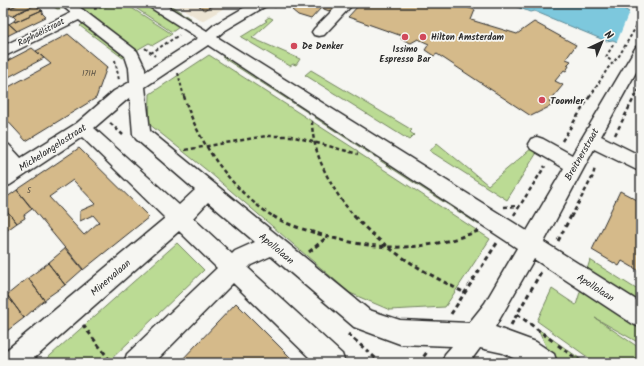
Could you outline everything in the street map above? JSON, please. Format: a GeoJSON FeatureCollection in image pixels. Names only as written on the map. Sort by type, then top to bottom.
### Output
{"type":"FeatureCollection","features":[{"type":"Feature","properties":{"kind":"street","name":"Apollolaan"},"geometry":{"type":"LineString","coordinates":[[153,3],[641,316]]}},
{"type":"Feature","properties":{"kind":"street"},"geometry":{"type":"LineString","coordinates":[[138,84],[197,47],[207,38],[261,3]]}},
{"type":"Feature","properties":{"kind":"street"},"geometry":{"type":"LineString","coordinates":[[319,32],[347,3]]}},
{"type":"Feature","properties":{"kind":"street","name":"Raphaëlstraat"},"geometry":{"type":"LineString","coordinates":[[3,52],[64,21],[73,8]]}},
{"type":"Feature","properties":{"kind":"street"},"geometry":{"type":"LineString","coordinates":[[73,8],[128,50],[132,54],[136,63]]}},
{"type":"Feature","properties":{"kind":"street","name":"Breitnerstraat"},"geometry":{"type":"LineString","coordinates":[[531,245],[575,165],[598,142],[631,57]]}},
{"type":"Feature","properties":{"kind":"street","name":"Apollolaan"},"geometry":{"type":"LineString","coordinates":[[136,63],[138,103],[142,134],[272,245],[362,319],[400,332],[476,335],[503,341],[527,351],[545,363]]}},
{"type":"Feature","properties":{"kind":"street","name":"Michelangelostraat"},"geometry":{"type":"LineString","coordinates":[[3,179],[83,128],[120,95],[138,84]]}},
{"type":"Feature","properties":{"kind":"street"},"geometry":{"type":"LineString","coordinates":[[83,128],[333,363]]}},
{"type":"Feature","properties":{"kind":"street"},"geometry":{"type":"LineString","coordinates":[[598,142],[641,164]]}},
{"type":"Feature","properties":{"kind":"street"},"geometry":{"type":"LineString","coordinates":[[537,144],[575,165]]}},
{"type":"Feature","properties":{"kind":"street"},"geometry":{"type":"LineString","coordinates":[[3,150],[19,168]]}},
{"type":"Feature","properties":{"kind":"street","name":"Minervalaan"},"geometry":{"type":"LineString","coordinates":[[10,363],[180,218],[208,189]]}},
{"type":"Feature","properties":{"kind":"street"},"geometry":{"type":"LineString","coordinates":[[136,363],[243,258],[272,245]]}},
{"type":"Feature","properties":{"kind":"street"},"geometry":{"type":"LineString","coordinates":[[455,362],[493,311],[531,245]]}},
{"type":"Feature","properties":{"kind":"path"},"geometry":{"type":"LineString","coordinates":[[73,8],[114,3]]}},
{"type":"Feature","properties":{"kind":"path"},"geometry":{"type":"LineString","coordinates":[[624,3],[640,8]]}},
{"type":"Feature","properties":{"kind":"path"},"geometry":{"type":"LineString","coordinates":[[419,363],[440,333],[612,62],[631,57],[641,3]]}},
{"type":"Feature","properties":{"kind":"path"},"geometry":{"type":"LineString","coordinates":[[136,63],[184,32]]}},
{"type":"Feature","properties":{"kind":"path"},"geometry":{"type":"LineString","coordinates":[[612,62],[606,58],[613,45]]}},
{"type":"Feature","properties":{"kind":"path"},"geometry":{"type":"LineString","coordinates":[[172,77],[178,73],[189,113],[219,164],[237,188],[261,208],[282,222],[327,237],[363,246],[387,248],[415,247],[463,238],[480,230]]}},
{"type":"Feature","properties":{"kind":"path"},"geometry":{"type":"LineString","coordinates":[[503,341],[593,176],[598,142],[610,138],[616,134],[641,85]]}},
{"type":"Feature","properties":{"kind":"path"},"geometry":{"type":"LineString","coordinates":[[315,107],[312,119],[313,141],[331,182],[347,209],[370,234],[412,266],[465,293]]}},
{"type":"Feature","properties":{"kind":"path"},"geometry":{"type":"LineString","coordinates":[[109,122],[123,135]]}},
{"type":"Feature","properties":{"kind":"path"},"geometry":{"type":"LineString","coordinates":[[177,152],[208,145],[266,136],[291,136],[370,158],[390,156]]}},
{"type":"Feature","properties":{"kind":"path"},"geometry":{"type":"LineString","coordinates":[[501,208],[520,206]]}},
{"type":"Feature","properties":{"kind":"path"},"geometry":{"type":"LineString","coordinates":[[303,256],[327,237]]}},
{"type":"Feature","properties":{"kind":"path"},"geometry":{"type":"LineString","coordinates":[[72,310],[112,363]]}},
{"type":"Feature","properties":{"kind":"path"},"geometry":{"type":"LineString","coordinates":[[517,314],[582,363]]}},
{"type":"Feature","properties":{"kind":"shaded area"},"geometry":{"type":"Polygon","coordinates":[[[174,3],[233,3],[202,21],[174,3]]]}},
{"type":"Feature","properties":{"kind":"green space"},"geometry":{"type":"Polygon","coordinates":[[[49,3],[124,3],[172,34],[153,45],[149,43],[123,58],[80,26],[91,17],[79,7],[57,9],[49,3]]]}},
{"type":"Feature","properties":{"kind":"green space"},"geometry":{"type":"Polygon","coordinates":[[[128,3],[167,3],[191,19],[172,32],[128,3]]]}},
{"type":"Feature","properties":{"kind":"green space"},"geometry":{"type":"Polygon","coordinates":[[[269,17],[273,19],[252,38],[300,59],[296,65],[293,64],[290,66],[241,37],[267,21],[265,20],[269,17]]]}},
{"type":"Feature","properties":{"kind":"green space"},"geometry":{"type":"Polygon","coordinates":[[[209,55],[358,151],[357,152],[490,239],[445,307],[390,310],[350,293],[209,172],[149,124],[150,94],[209,55]]]}},
{"type":"Feature","properties":{"kind":"green space"},"geometry":{"type":"Polygon","coordinates":[[[226,55],[310,109],[310,114],[222,57],[226,55]]]}},
{"type":"Feature","properties":{"kind":"green space"},"geometry":{"type":"Polygon","coordinates":[[[311,70],[412,130],[410,132],[414,135],[409,140],[305,75],[311,70]]]}},
{"type":"Feature","properties":{"kind":"green space"},"geometry":{"type":"Polygon","coordinates":[[[316,114],[381,156],[375,157],[314,117],[316,114]]]}},
{"type":"Feature","properties":{"kind":"green space"},"geometry":{"type":"Polygon","coordinates":[[[437,143],[488,185],[532,148],[538,151],[507,200],[430,151],[437,143]]]}},
{"type":"Feature","properties":{"kind":"green space"},"geometry":{"type":"Polygon","coordinates":[[[379,160],[387,160],[481,221],[479,225],[379,160]]]}},
{"type":"Feature","properties":{"kind":"green space"},"geometry":{"type":"Polygon","coordinates":[[[177,243],[204,270],[107,363],[42,363],[177,243]]]}},
{"type":"Feature","properties":{"kind":"green space"},"geometry":{"type":"Polygon","coordinates":[[[590,260],[641,292],[641,344],[595,318],[641,349],[641,363],[596,363],[537,321],[552,289],[576,305],[590,260]]]}},
{"type":"Feature","properties":{"kind":"green space"},"geometry":{"type":"Polygon","coordinates":[[[538,329],[586,363],[554,363],[538,329]]]}},
{"type":"Feature","properties":{"kind":"water"},"geometry":{"type":"Polygon","coordinates":[[[507,3],[615,3],[629,12],[641,53],[613,40],[606,41],[534,11],[530,12],[507,3]]]}},
{"type":"Feature","properties":{"kind":"pier"},"geometry":{"type":"Polygon","coordinates":[[[630,10],[641,16],[641,55],[616,44],[630,10]]]}},
{"type":"Feature","properties":{"kind":"building"},"geometry":{"type":"Polygon","coordinates":[[[3,3],[21,3],[4,11],[3,3]]]}},
{"type":"Feature","properties":{"kind":"building"},"geometry":{"type":"Polygon","coordinates":[[[21,3],[33,3],[35,5],[11,16],[4,11],[21,3]]]}},
{"type":"Feature","properties":{"kind":"building"},"geometry":{"type":"Polygon","coordinates":[[[195,3],[215,3],[215,4],[205,10],[195,3]]]}},
{"type":"Feature","properties":{"kind":"building"},"geometry":{"type":"Polygon","coordinates":[[[302,3],[341,3],[332,12],[321,8],[311,19],[298,15],[292,10],[297,6],[303,7],[307,5],[302,3]]]}},
{"type":"Feature","properties":{"kind":"building"},"geometry":{"type":"Polygon","coordinates":[[[357,3],[434,3],[441,7],[443,3],[454,3],[475,10],[471,20],[517,34],[534,22],[576,45],[566,59],[571,61],[567,65],[569,66],[566,71],[564,70],[555,81],[563,85],[549,102],[553,105],[531,116],[437,54],[434,56],[425,50],[429,44],[418,39],[411,43],[401,39],[402,36],[348,17],[358,6],[355,5],[357,3]]]}},
{"type":"Feature","properties":{"kind":"building"},"geometry":{"type":"Polygon","coordinates":[[[35,5],[42,10],[15,22],[14,21],[16,18],[13,15],[35,5]]]}},
{"type":"Feature","properties":{"kind":"building"},"geometry":{"type":"Polygon","coordinates":[[[42,10],[42,13],[46,17],[17,31],[9,24],[14,21],[15,22],[42,10]]]}},
{"type":"Feature","properties":{"kind":"building"},"geometry":{"type":"Polygon","coordinates":[[[6,23],[17,31],[3,38],[3,25],[6,23]]]}},
{"type":"Feature","properties":{"kind":"building"},"geometry":{"type":"Polygon","coordinates":[[[68,34],[107,67],[96,98],[26,141],[3,116],[3,90],[51,64],[36,51],[68,34]]]}},
{"type":"Feature","properties":{"kind":"building"},"geometry":{"type":"Polygon","coordinates":[[[32,48],[44,58],[3,80],[3,63],[32,48]]]}},
{"type":"Feature","properties":{"kind":"building"},"geometry":{"type":"Polygon","coordinates":[[[79,148],[149,217],[83,270],[17,190],[79,148]],[[73,180],[49,197],[84,235],[99,222],[93,215],[80,221],[80,211],[96,204],[73,180]]]}},
{"type":"Feature","properties":{"kind":"building"},"geometry":{"type":"Polygon","coordinates":[[[17,190],[32,209],[24,215],[25,218],[17,223],[3,206],[3,200],[17,190]]]}},
{"type":"Feature","properties":{"kind":"building"},"geometry":{"type":"Polygon","coordinates":[[[620,191],[641,202],[641,272],[622,261],[619,266],[592,250],[620,191]]]}},
{"type":"Feature","properties":{"kind":"building"},"geometry":{"type":"Polygon","coordinates":[[[3,206],[17,223],[6,231],[5,228],[3,230],[3,206]]]}},
{"type":"Feature","properties":{"kind":"building"},"geometry":{"type":"Polygon","coordinates":[[[66,248],[83,269],[65,285],[48,263],[66,248]]]}},
{"type":"Feature","properties":{"kind":"building"},"geometry":{"type":"Polygon","coordinates":[[[48,263],[65,285],[45,299],[45,301],[28,278],[48,263]]]}},
{"type":"Feature","properties":{"kind":"building"},"geometry":{"type":"Polygon","coordinates":[[[28,278],[45,301],[43,301],[24,318],[7,295],[28,278]]]}},
{"type":"Feature","properties":{"kind":"building"},"geometry":{"type":"Polygon","coordinates":[[[7,295],[24,318],[3,334],[3,298],[7,295]]]}},
{"type":"Feature","properties":{"kind":"building"},"geometry":{"type":"Polygon","coordinates":[[[236,303],[296,363],[179,363],[236,303]]]}},
{"type":"Feature","properties":{"kind":"place","name":"Issimo Espresso Bar"},"geometry":{"type":"Point","coordinates":[405,37]}},
{"type":"Feature","properties":{"kind":"place","name":"Hilton Amsterdam"},"geometry":{"type":"Point","coordinates":[423,37]}},
{"type":"Feature","properties":{"kind":"place","name":"De Denker"},"geometry":{"type":"Point","coordinates":[294,46]}},
{"type":"Feature","properties":{"kind":"place","name":"Toomler"},"geometry":{"type":"Point","coordinates":[542,100]}}]}
